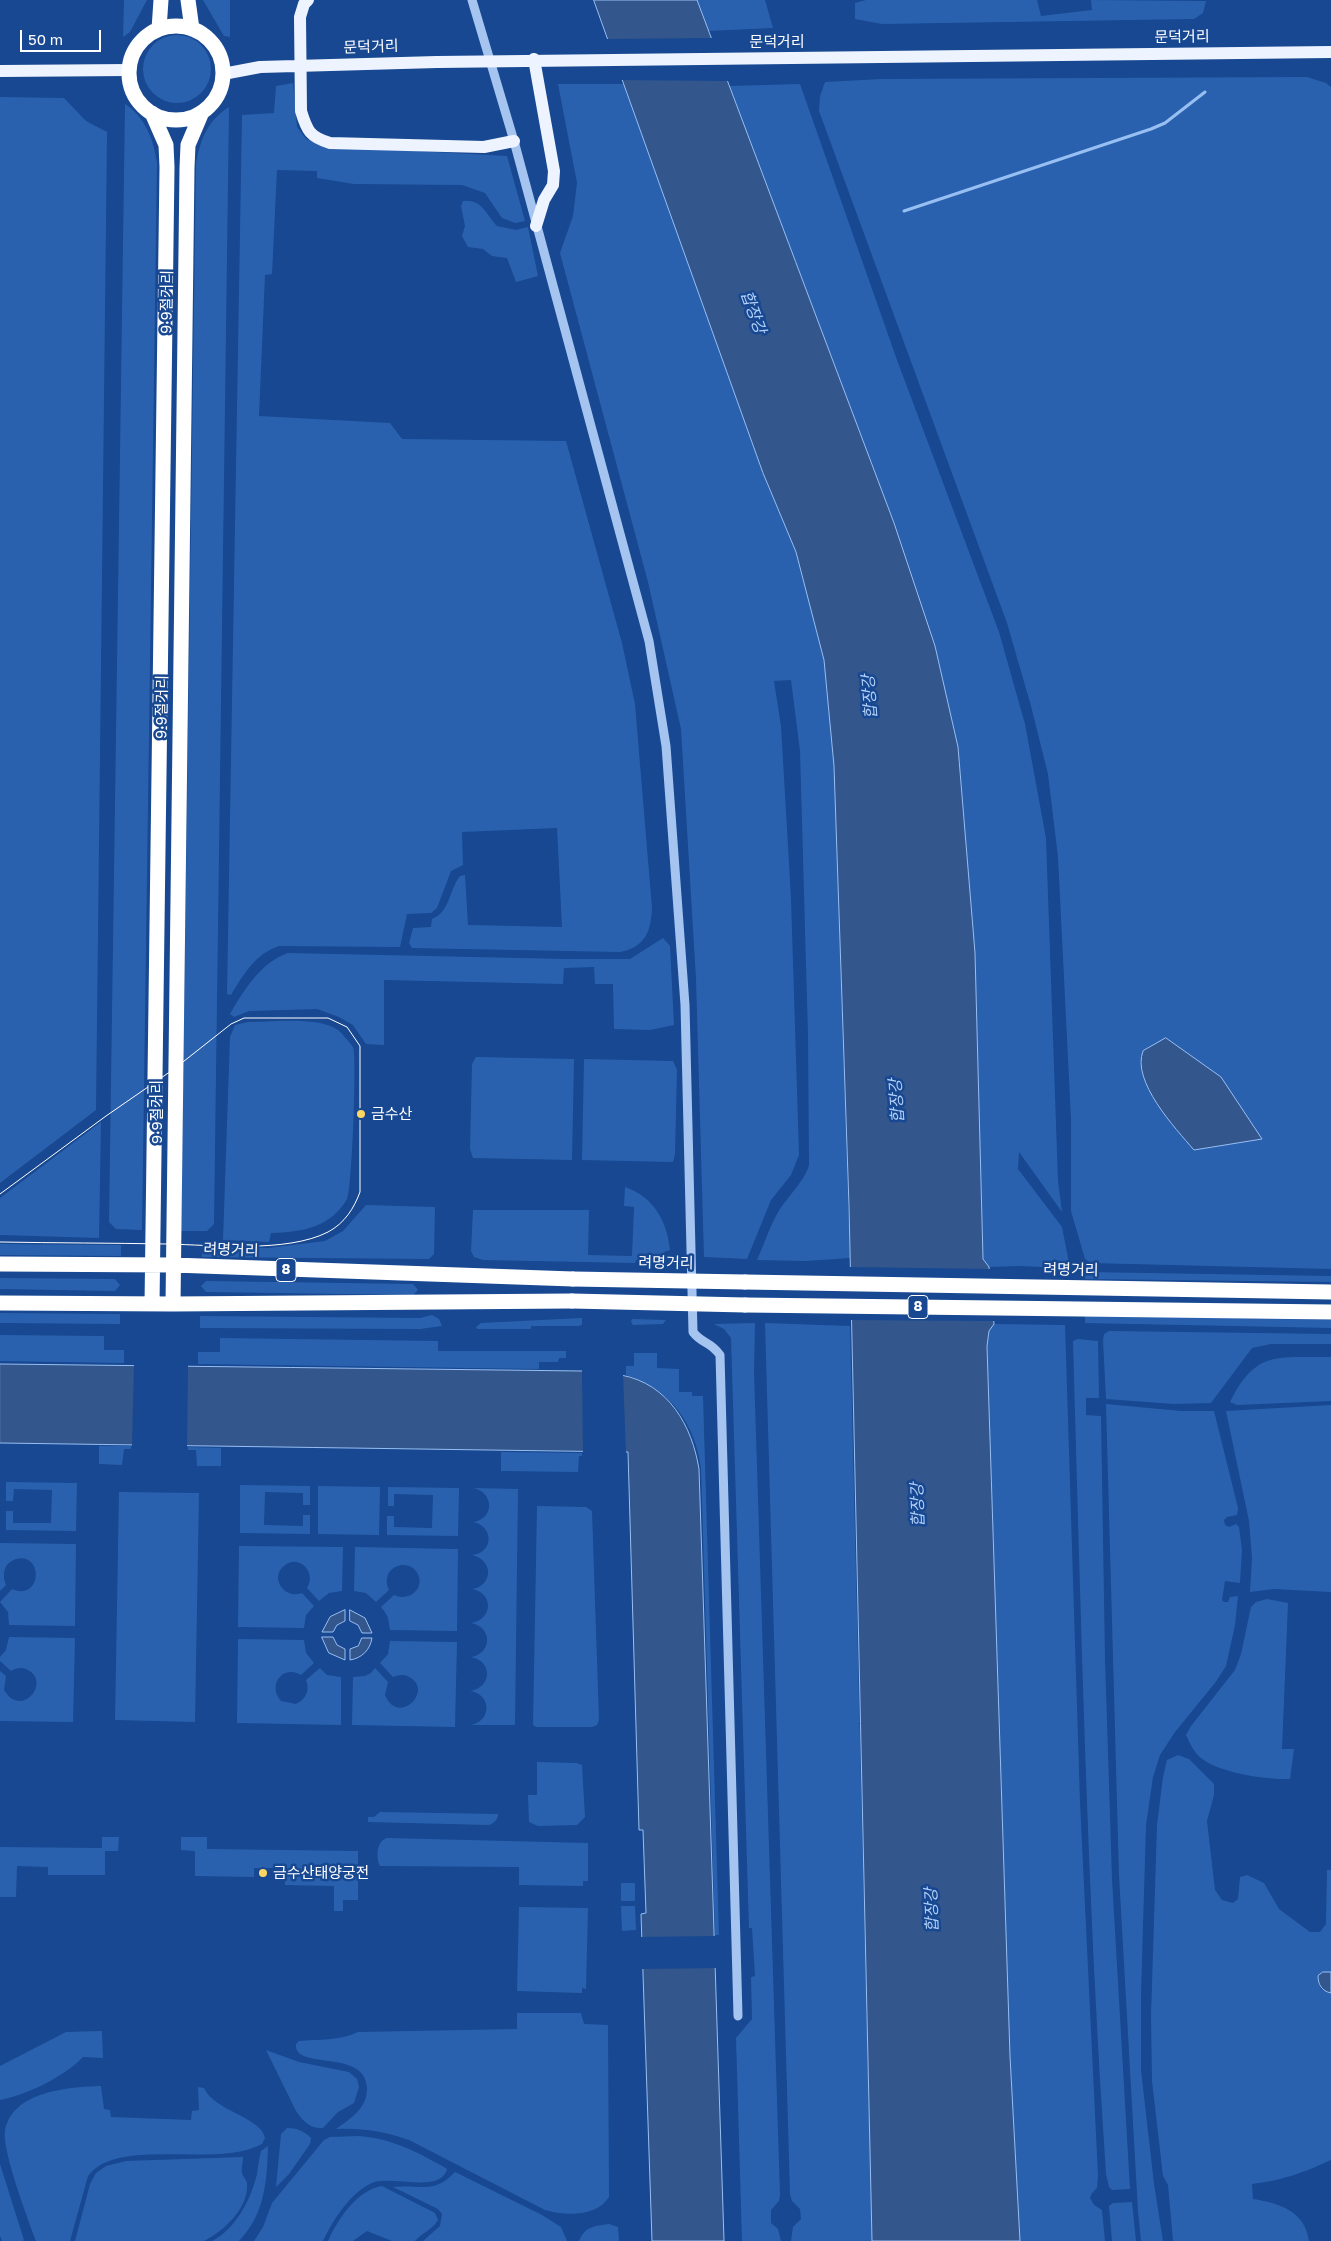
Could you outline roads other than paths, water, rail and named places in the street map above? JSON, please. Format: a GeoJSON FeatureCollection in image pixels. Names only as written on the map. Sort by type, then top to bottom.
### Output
{"type":"FeatureCollection","features":[{"type":"Feature","properties":{"kind":"highway"},"geometry":{"type":"LineString","coordinates":[[159,29],[161,0]]}},
{"type":"Feature","properties":{"kind":"highway"},"geometry":{"type":"LineString","coordinates":[[188,0],[192,29]]}},
{"type":"Feature","properties":{"kind":"highway"},"geometry":{"type":"LineString","coordinates":[[170,26],[192,29],[205,36],[215,46],[221,60],[223,74],[220,89],[213,102],[202,112],[190,118],[177,120],[164,118],[152,113],[134,95],[129,70],[132,57],[138,45],[147,36],[159,29],[170,26]]}},
{"type":"Feature","properties":{"kind":"highway","name":"9·9절거리"},"geometry":{"type":"LineString","coordinates":[[173,1304],[186,168],[188,144],[202,112]]}},
{"type":"Feature","properties":{"kind":"highway","name":"9·9절거리"},"geometry":{"type":"LineString","coordinates":[[152,113],[166,145],[167,167],[152,1304]]}},
{"type":"Feature","properties":{"kind":"highway","name":"려명거리"},"geometry":{"type":"LineString","coordinates":[[0,1264],[173,1265],[573,1279],[1331,1292]]}},
{"type":"Feature","properties":{"kind":"highway","name":"8"},"geometry":{"type":"LineString","coordinates":[[0,1304],[572,1301],[776,1306],[1331,1312]]}},
{"type":"Feature","properties":{"kind":"main road"},"geometry":{"type":"LineString","coordinates":[[308,0],[304,4],[300,17],[301,111],[306,126],[315,138],[330,143],[484,147],[514,141]]}},
{"type":"Feature","properties":{"kind":"main road","name":"문덕거리"},"geometry":{"type":"LineString","coordinates":[[223,74],[260,67],[300,65],[534,59],[1331,52]]}},
{"type":"Feature","properties":{"kind":"main road"},"geometry":{"type":"LineString","coordinates":[[534,59],[554,171],[554,185],[544,200],[536,226]]}},
{"type":"Feature","properties":{"kind":"main road"},"geometry":{"type":"LineString","coordinates":[[0,71],[129,70]]}},
{"type":"Feature","properties":{"kind":"street"},"geometry":{"type":"LineString","coordinates":[[472,0],[514,141],[649,641],[666,746],[685,1005],[693,1332],[698,1338],[713,1345],[720,1355],[738,2016]]}},
{"type":"Feature","properties":{"kind":"water","name":"합장강"},"geometry":{"type":"Polygon","coordinates":[[[594,0],[697,0],[894,523],[935,646],[958,747],[975,953],[983,1259],[989,1267],[994,1324],[989,1331],[987,1346],[1010,2056],[1020,2241],[872,2241],[849,1206],[834,766],[824,660],[796,552],[763,473],[594,0]]]}},
{"type":"Feature","properties":{"kind":"water"},"geometry":{"type":"Polygon","coordinates":[[[1166,1038],[1221,1077],[1262,1139],[1194,1150],[1157,1104],[1143,1076],[1141,1063],[1143,1051],[1166,1038]]]}},
{"type":"Feature","properties":{"kind":"water"},"geometry":{"type":"Polygon","coordinates":[[[0,1364],[582,1371],[621,1375],[638,1380],[652,1387],[665,1397],[675,1409],[691,1437],[699,1469],[724,2241],[652,2241],[641,1914],[646,1913],[643,1830],[639,1830],[628,1452],[0,1443],[0,1364]]]}},
{"type":"Feature","properties":{"kind":"water"},"geometry":{"type":"Polygon","coordinates":[[[345,1610],[345,1621],[337,1625],[333,1632],[322,1632],[330,1617],[345,1610]]]}},
{"type":"Feature","properties":{"kind":"water"},"geometry":{"type":"Polygon","coordinates":[[[350,1610],[365,1618],[372,1633],[362,1633],[358,1625],[350,1621],[350,1610]]]}},
{"type":"Feature","properties":{"kind":"water"},"geometry":{"type":"Polygon","coordinates":[[[322,1637],[333,1637],[337,1645],[345,1649],[345,1660],[329,1653],[322,1637]]]}},
{"type":"Feature","properties":{"kind":"water"},"geometry":{"type":"Polygon","coordinates":[[[362,1638],[372,1638],[367,1650],[362,1655],[350,1660],[350,1649],[358,1646],[362,1638]]]}},
{"type":"Feature","properties":{"kind":"water"},"geometry":{"type":"Polygon","coordinates":[[[1323,1972],[1331,1972],[1331,1993],[1325,1991],[1320,1985],[1318,1976],[1323,1972]]]}},
{"type":"Feature","properties":{"kind":"waterway"},"geometry":{"type":"LineString","coordinates":[[904,211],[1151,129],[1165,123],[1205,92]]}},
{"type":"Feature","properties":{"kind":"tram line"},"geometry":{"type":"LineString","coordinates":[[0,1194],[106,1116],[174,1069],[231,1024],[244,1018],[328,1018],[347,1027],[360,1046],[360,1192],[348,1215],[328,1232],[311,1239],[292,1243],[249,1246],[0,1242]]}},
{"type":"Feature","properties":{"kind":"place","name":"금수산"},"geometry":{"type":"Point","coordinates":[361,1114]}},
{"type":"Feature","properties":{"kind":"place","name":"금수산태양궁전"},"geometry":{"type":"Point","coordinates":[263,1873]}}]}
